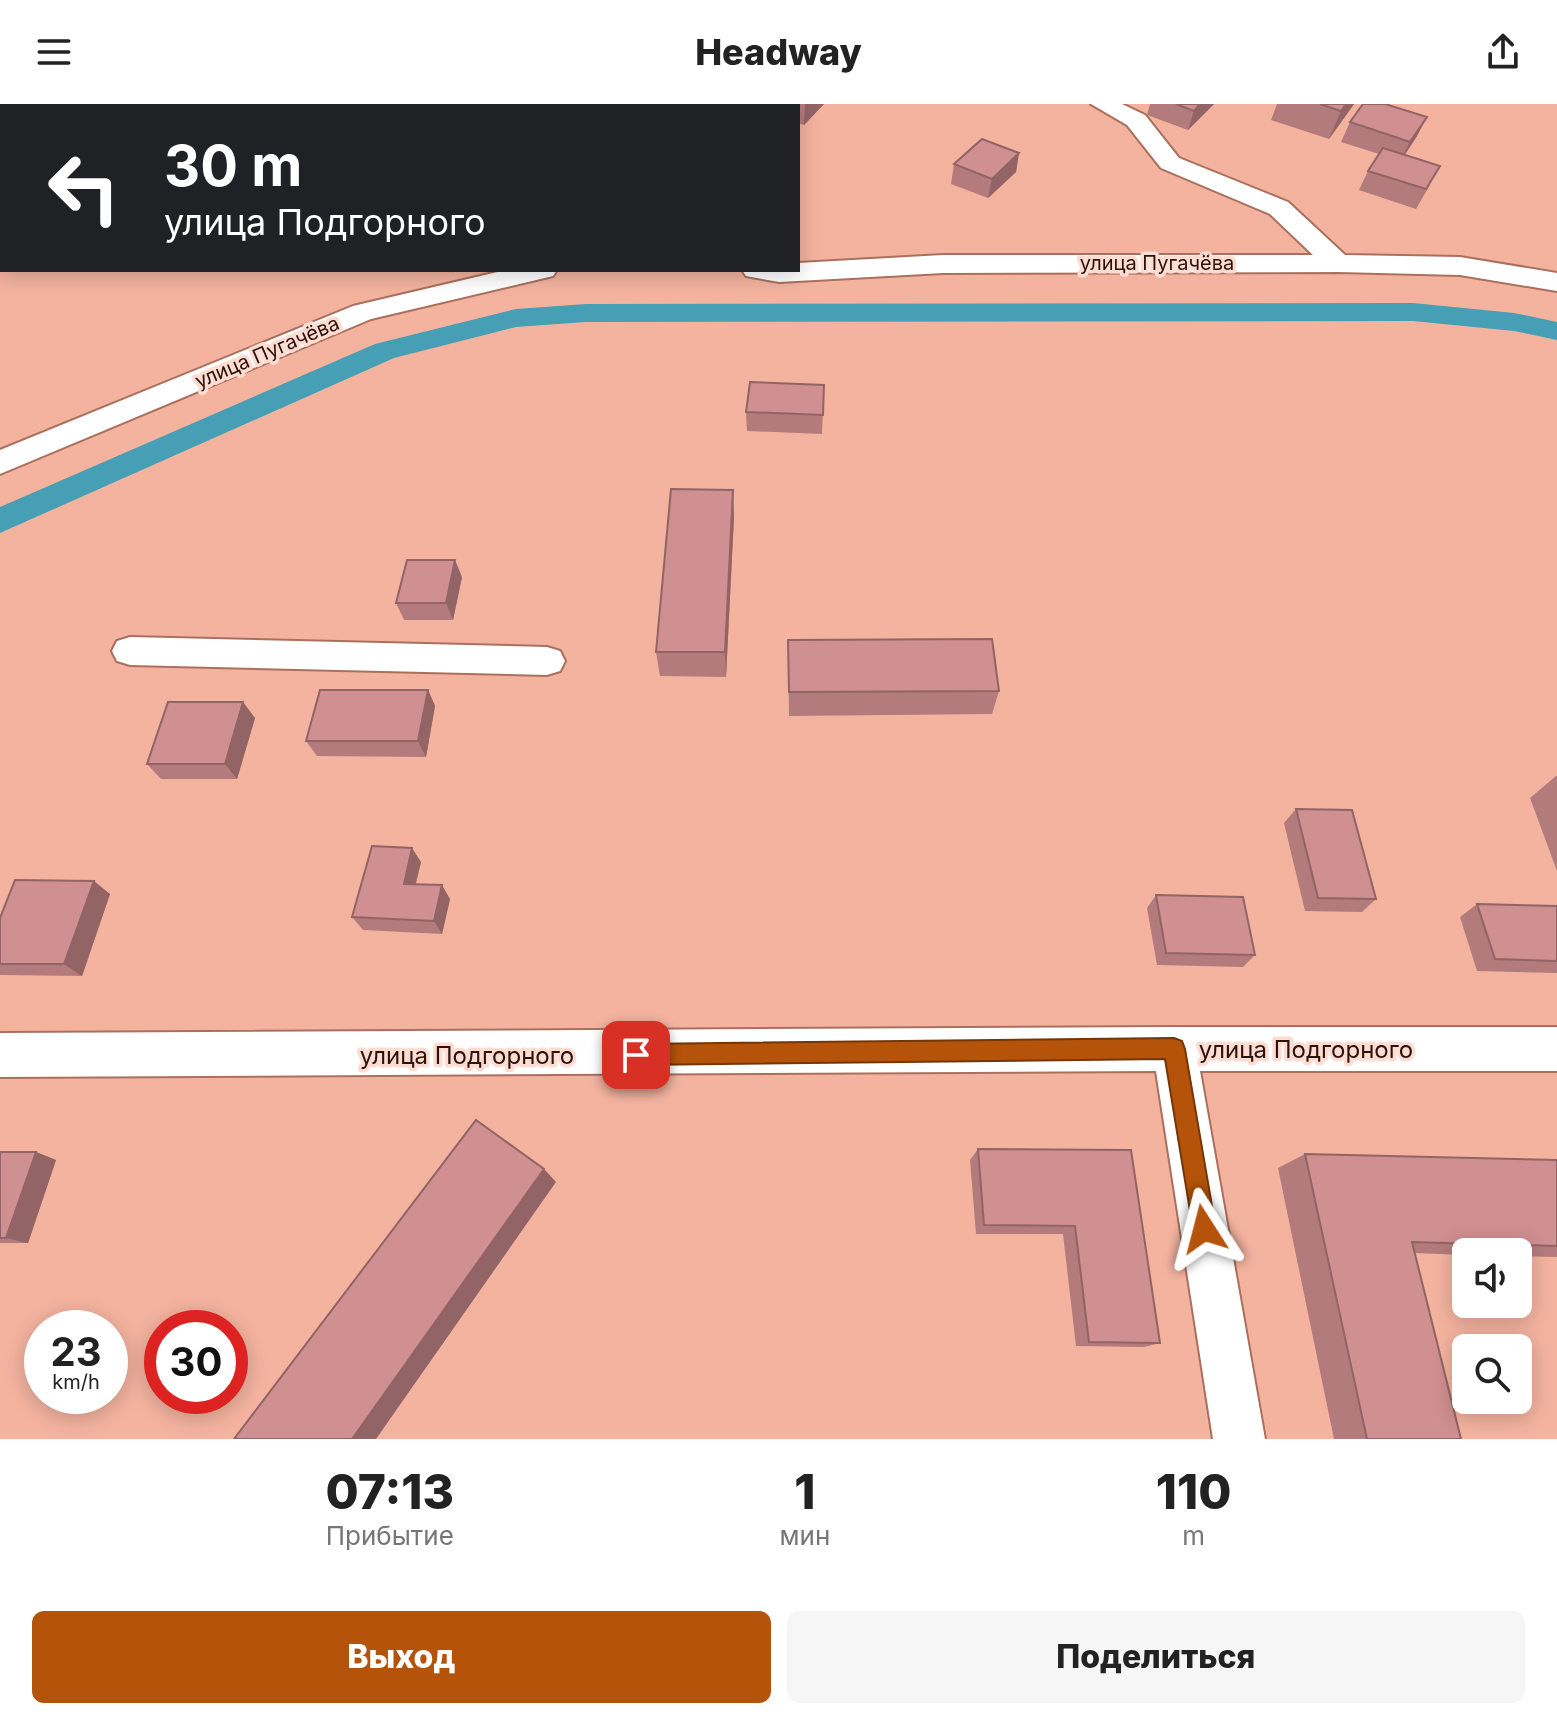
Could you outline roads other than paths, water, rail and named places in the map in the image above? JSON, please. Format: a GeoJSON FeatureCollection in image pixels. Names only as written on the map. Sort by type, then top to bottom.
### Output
{"type":"FeatureCollection","features":[{"type":"Feature","properties":{"kind":"street"},"geometry":{"type":"LineString","coordinates":[[1103,104],[1136,120],[1170,163],[1279,208],[1338,263]]}},
{"type":"Feature","properties":{"kind":"street","name":"улица Пугачёва"},"geometry":{"type":"LineString","coordinates":[[800,272],[943,264],[1338,263],[1460,266],[1557,282]]}},
{"type":"Feature","properties":{"kind":"street","name":"улица Пугачёва"},"geometry":{"type":"LineString","coordinates":[[0,463],[363,312],[534,272]]}},
{"type":"Feature","properties":{"kind":"street","name":"улица Пугачёва"},"geometry":{"type":"LineString","coordinates":[[771,272],[797,272]]}},
{"type":"Feature","properties":{"kind":"street"},"geometry":{"type":"LineString","coordinates":[[130,651],[547,661]]}},
{"type":"Feature","properties":{"kind":"street"},"geometry":{"type":"LineString","coordinates":[[1174,1049],[1239,1439]]}},
{"type":"Feature","properties":{"kind":"street","name":"улица Подгорного"},"geometry":{"type":"LineString","coordinates":[[0,1055],[478,1056],[1174,1049],[1557,1049]]}},
{"type":"Feature","properties":{"kind":"waterway"},"geometry":{"type":"LineString","coordinates":[[0,521],[385,351],[516,318],[586,313],[1413,312],[1514,322],[1557,331]]}}]}
